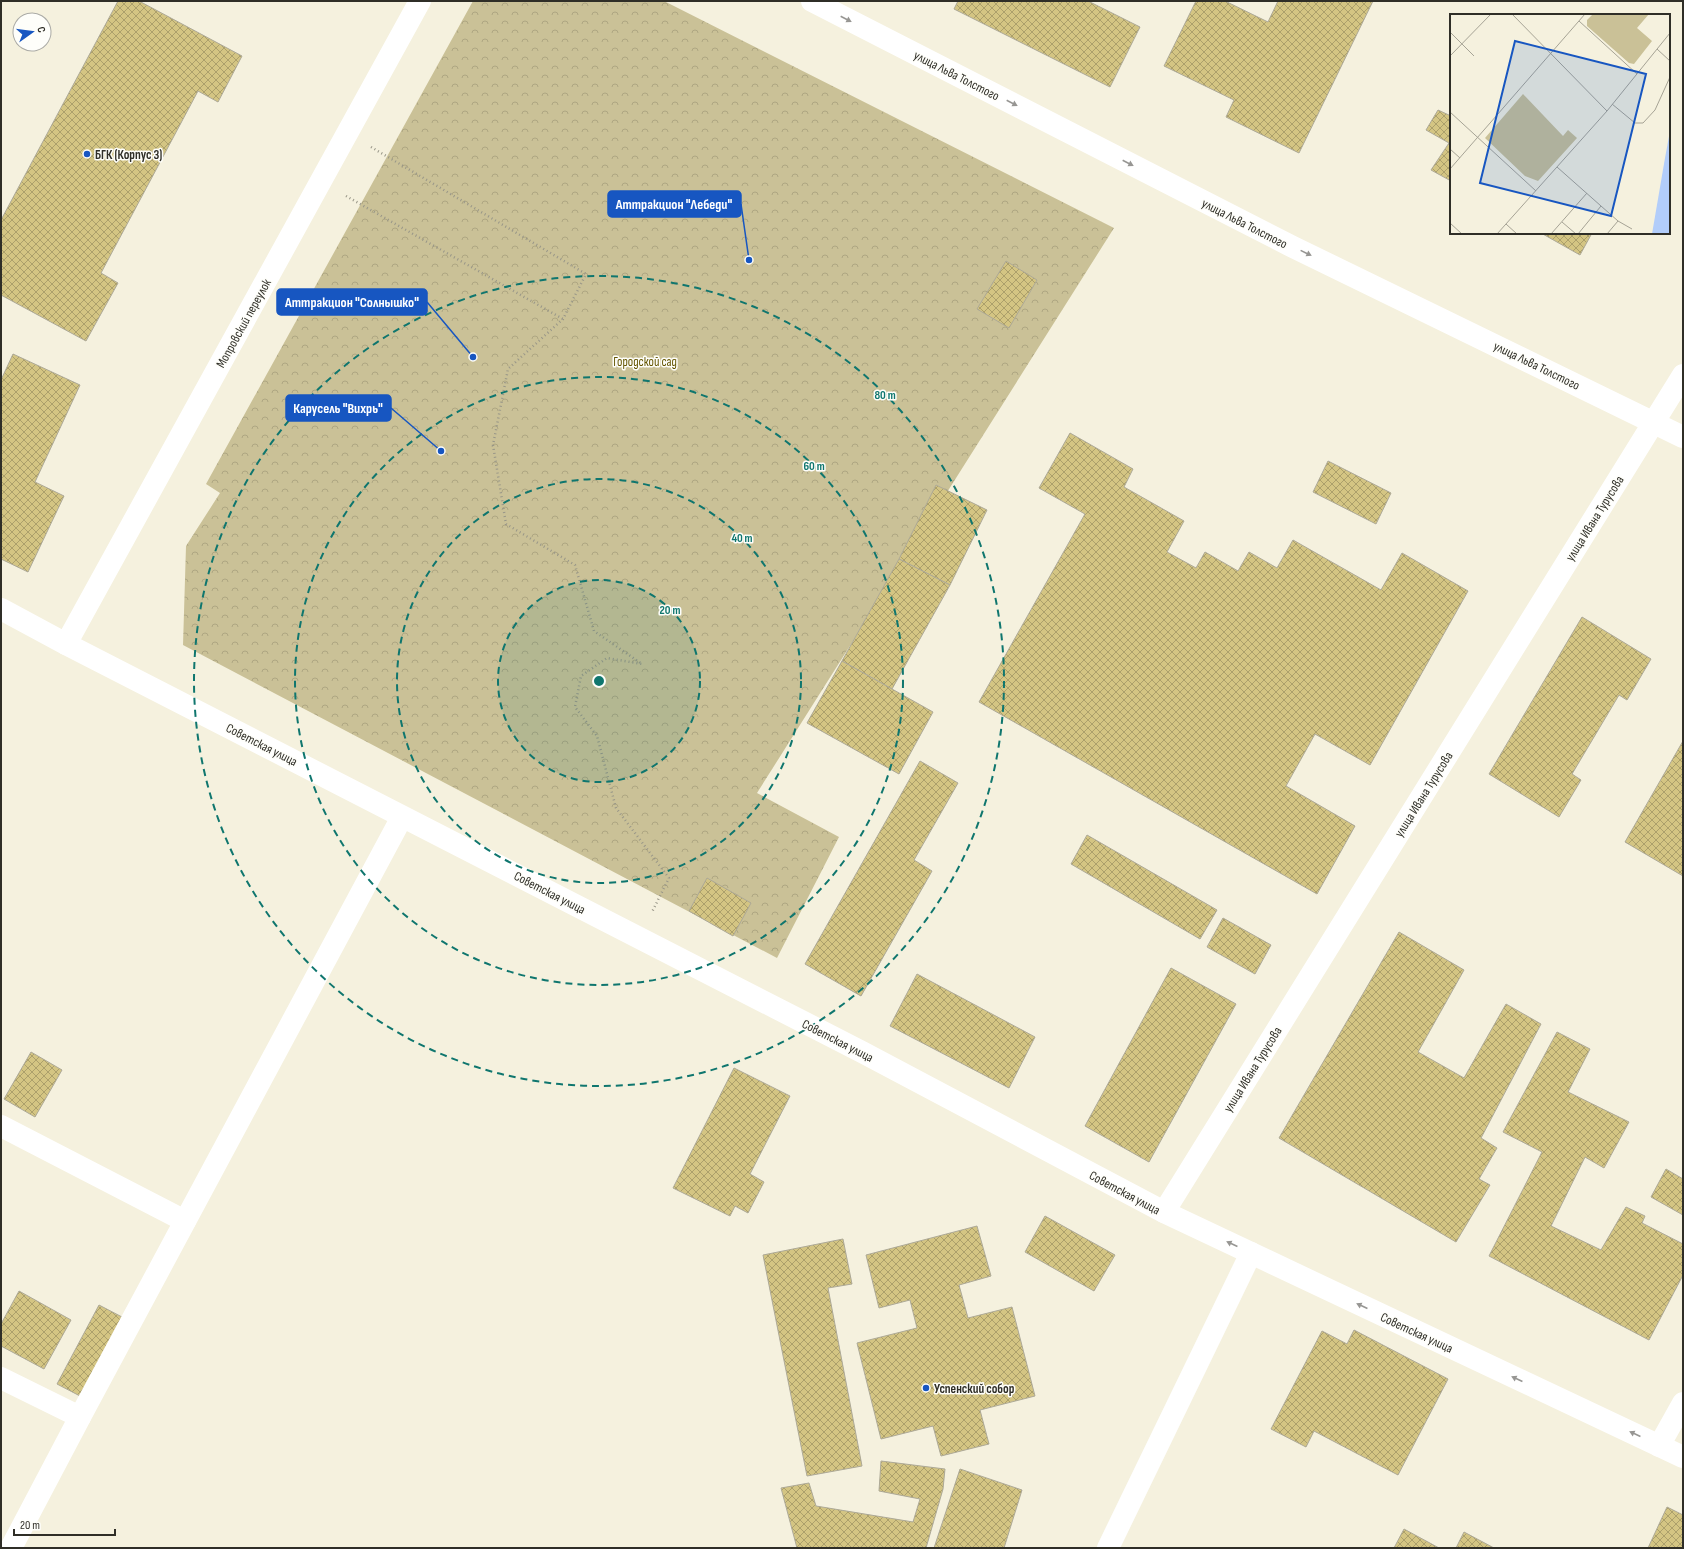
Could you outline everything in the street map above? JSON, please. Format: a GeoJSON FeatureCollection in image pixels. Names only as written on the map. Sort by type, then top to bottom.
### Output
{"type":"FeatureCollection","features":[{"type":"Feature","properties":{"kind":"street","name":"Мопровский переулок"},"geometry":{"type":"LineString","coordinates":[[66,644],[420,1]]}},
{"type":"Feature","properties":{"kind":"street","name":"улица Льва Толстого"},"geometry":{"type":"LineString","coordinates":[[812,1],[1293,247],[1683,437]]}},
{"type":"Feature","properties":{"kind":"street","name":"улица Ивана Турусова"},"geometry":{"type":"LineString","coordinates":[[1164,1212],[1683,376]]}},
{"type":"Feature","properties":{"kind":"street","name":"Советская улица"},"geometry":{"type":"LineString","coordinates":[[1,609],[66,644],[862,1052],[1164,1212],[1683,1457]]}},
{"type":"Feature","properties":{"kind":"street"},"geometry":{"type":"LineString","coordinates":[[11,1548],[402,816]]}},
{"type":"Feature","properties":{"kind":"street"},"geometry":{"type":"LineString","coordinates":[[1,1126],[185,1221]]}},
{"type":"Feature","properties":{"kind":"street"},"geometry":{"type":"LineString","coordinates":[[1108,1548],[1251,1253]]}},
{"type":"Feature","properties":{"kind":"street"},"geometry":{"type":"LineString","coordinates":[[1,1378],[80,1417]]}},
{"type":"Feature","properties":{"kind":"street"},"geometry":{"type":"LineString","coordinates":[[1660,1446],[1683,1403]]}},
{"type":"Feature","properties":{"kind":"path"},"geometry":{"type":"LineString","coordinates":[[347,133],[586,274],[563,319],[508,369],[492,445],[506,524],[575,565],[594,631],[642,664],[607,658],[581,676],[575,707],[597,736],[616,808],[669,878],[639,938]]}},
{"type":"Feature","properties":{"kind":"path"},"geometry":{"type":"LineString","coordinates":[[321,181],[563,319]]}},
{"type":"Feature","properties":{"kind":"green space","name":"Городской сад"},"geometry":{"type":"Polygon","coordinates":[[[473,1],[664,1],[1114,228],[757,793],[839,837],[777,958],[183,645],[186,546],[220,493],[206,484],[473,1]]]}},
{"type":"Feature","properties":{"kind":"building"},"geometry":{"type":"Polygon","coordinates":[[[118,1],[139,1],[242,56],[218,102],[198,91],[101,273],[118,283],[86,341],[1,295],[1,220],[118,1]]]}},
{"type":"Feature","properties":{"kind":"building"},"geometry":{"type":"Polygon","coordinates":[[[958,1],[1088,1],[1140,27],[1110,87],[954,9],[958,1]]]}},
{"type":"Feature","properties":{"kind":"building"},"geometry":{"type":"Polygon","coordinates":[[[1196,1],[1225,1],[1268,22],[1278,1],[1373,1],[1299,153],[1226,117],[1234,100],[1164,66],[1196,1]]]}},
{"type":"Feature","properties":{"kind":"building"},"geometry":{"type":"Polygon","coordinates":[[[1438,110],[1450,116],[1450,180],[1431,170],[1449,143],[1426,130],[1438,110]]]}},
{"type":"Feature","properties":{"kind":"building"},"geometry":{"type":"Polygon","coordinates":[[[1543,234],[1591,234],[1580,255],[1543,234]]]}},
{"type":"Feature","properties":{"kind":"building"},"geometry":{"type":"Polygon","coordinates":[[[1006,261],[1037,280],[1009,328],[977,309],[1006,261]]]}},
{"type":"Feature","properties":{"kind":"building"},"geometry":{"type":"Polygon","coordinates":[[[13,354],[80,385],[35,482],[64,496],[28,572],[1,559],[1,380],[13,354]]]}},
{"type":"Feature","properties":{"kind":"building"},"geometry":{"type":"Polygon","coordinates":[[[1070,433],[1133,469],[1124,487],[1184,521],[1167,552],[1196,568],[1205,552],[1238,571],[1249,552],[1277,568],[1293,540],[1381,590],[1402,553],[1468,591],[1370,765],[1315,734],[1286,786],[1355,826],[1317,894],[979,702],[1085,514],[1039,488],[1070,433]]]}},
{"type":"Feature","properties":{"kind":"building"},"geometry":{"type":"Polygon","coordinates":[[[1328,461],[1391,493],[1376,524],[1313,492],[1328,461]]]}},
{"type":"Feature","properties":{"kind":"building"},"geometry":{"type":"Polygon","coordinates":[[[936,485],[987,510],[950,585],[899,559],[936,485]]]}},
{"type":"Feature","properties":{"kind":"building"},"geometry":{"type":"Polygon","coordinates":[[[899,559],[950,585],[892,689],[842,661],[899,559]]]}},
{"type":"Feature","properties":{"kind":"building"},"geometry":{"type":"Polygon","coordinates":[[[1582,617],[1651,659],[1627,700],[1619,695],[1572,774],[1581,780],[1559,817],[1489,774],[1582,617]]]}},
{"type":"Feature","properties":{"kind":"building"},"geometry":{"type":"Polygon","coordinates":[[[842,661],[933,712],[899,774],[807,723],[842,661]]]}},
{"type":"Feature","properties":{"kind":"building"},"geometry":{"type":"Polygon","coordinates":[[[1683,741],[1683,876],[1625,842],[1683,741]]]}},
{"type":"Feature","properties":{"kind":"building"},"geometry":{"type":"Polygon","coordinates":[[[920,761],[958,783],[914,860],[932,871],[861,996],[805,964],[920,761]]]}},
{"type":"Feature","properties":{"kind":"building"},"geometry":{"type":"Polygon","coordinates":[[[1087,835],[1217,910],[1200,939],[1071,864],[1087,835]]]}},
{"type":"Feature","properties":{"kind":"building"},"geometry":{"type":"Polygon","coordinates":[[[707,878],[751,903],[733,936],[689,911],[707,878]]]}},
{"type":"Feature","properties":{"kind":"building"},"geometry":{"type":"Polygon","coordinates":[[[1223,918],[1271,945],[1255,974],[1207,947],[1223,918]]]}},
{"type":"Feature","properties":{"kind":"building"},"geometry":{"type":"Polygon","coordinates":[[[1399,932],[1464,970],[1418,1052],[1464,1078],[1506,1004],[1541,1024],[1481,1138],[1497,1148],[1479,1179],[1490,1185],[1456,1242],[1279,1138],[1399,932]]]}},
{"type":"Feature","properties":{"kind":"building"},"geometry":{"type":"Polygon","coordinates":[[[1171,968],[1236,1004],[1149,1162],[1085,1126],[1171,968]]]}},
{"type":"Feature","properties":{"kind":"building"},"geometry":{"type":"Polygon","coordinates":[[[917,974],[1035,1037],[1009,1088],[890,1026],[917,974]]]}},
{"type":"Feature","properties":{"kind":"building"},"geometry":{"type":"Polygon","coordinates":[[[1557,1032],[1590,1049],[1568,1092],[1629,1122],[1604,1168],[1585,1157],[1551,1226],[1601,1250],[1626,1207],[1645,1216],[1642,1223],[1683,1244],[1683,1275],[1649,1340],[1489,1256],[1542,1152],[1503,1132],[1557,1032]]]}},
{"type":"Feature","properties":{"kind":"building"},"geometry":{"type":"Polygon","coordinates":[[[31,1052],[62,1070],[35,1117],[4,1099],[31,1052]]]}},
{"type":"Feature","properties":{"kind":"building"},"geometry":{"type":"Polygon","coordinates":[[[734,1068],[790,1096],[750,1174],[764,1182],[748,1213],[735,1206],[730,1216],[673,1188],[734,1068]]]}},
{"type":"Feature","properties":{"kind":"building"},"geometry":{"type":"Polygon","coordinates":[[[1666,1169],[1683,1179],[1683,1215],[1651,1197],[1666,1169]]]}},
{"type":"Feature","properties":{"kind":"building"},"geometry":{"type":"Polygon","coordinates":[[[1045,1216],[1115,1255],[1094,1291],[1025,1252],[1045,1216]]]}},
{"type":"Feature","properties":{"kind":"building"},"geometry":{"type":"Polygon","coordinates":[[[977,1226],[991,1276],[959,1285],[968,1318],[1012,1307],[1035,1396],[980,1410],[989,1444],[941,1456],[933,1426],[881,1439],[857,1343],[917,1328],[910,1300],[879,1308],[866,1255],[977,1226]]]}},
{"type":"Feature","properties":{"kind":"building"},"geometry":{"type":"Polygon","coordinates":[[[843,1239],[852,1284],[828,1288],[862,1466],[807,1476],[763,1255],[843,1239]]]}},
{"type":"Feature","properties":{"kind":"building"},"geometry":{"type":"Polygon","coordinates":[[[19,1291],[71,1320],[44,1369],[1,1346],[1,1324],[19,1291]]]}},
{"type":"Feature","properties":{"kind":"building"},"geometry":{"type":"Polygon","coordinates":[[[99,1305],[122,1317],[80,1396],[57,1384],[99,1305]]]}},
{"type":"Feature","properties":{"kind":"building"},"geometry":{"type":"Polygon","coordinates":[[[1354,1330],[1448,1379],[1398,1475],[1314,1431],[1306,1447],[1271,1429],[1322,1331],[1347,1344],[1354,1330]]]}},
{"type":"Feature","properties":{"kind":"building"},"geometry":{"type":"Polygon","coordinates":[[[881,1461],[945,1469],[943,1489],[926,1548],[797,1548],[781,1488],[809,1483],[816,1506],[913,1522],[920,1499],[879,1491],[881,1461]]]}},
{"type":"Feature","properties":{"kind":"building"},"geometry":{"type":"Polygon","coordinates":[[[960,1469],[1022,1490],[1004,1548],[934,1548],[960,1469]]]}},
{"type":"Feature","properties":{"kind":"building"},"geometry":{"type":"Polygon","coordinates":[[[1667,1507],[1683,1515],[1683,1548],[1648,1548],[1667,1507]]]}},
{"type":"Feature","properties":{"kind":"building"},"geometry":{"type":"Polygon","coordinates":[[[1404,1529],[1439,1548],[1394,1548],[1404,1529]]]}},
{"type":"Feature","properties":{"kind":"building"},"geometry":{"type":"Polygon","coordinates":[[[1464,1532],[1494,1548],[1456,1548],[1464,1532]]]}},
{"type":"Feature","properties":{"kind":"place","name":"БГК (Корпус 3)"},"geometry":{"type":"Point","coordinates":[87,154]}},
{"type":"Feature","properties":{"kind":"place","name":"Аттракцион \"Лебеди\""},"geometry":{"type":"Point","coordinates":[749,260]}},
{"type":"Feature","properties":{"kind":"place","name":"Аттракцион \"Солнышко\""},"geometry":{"type":"Point","coordinates":[473,357]}},
{"type":"Feature","properties":{"kind":"place","name":"Карусель \"Вихрь\""},"geometry":{"type":"Point","coordinates":[441,451]}},
{"type":"Feature","properties":{"kind":"place","name":"Успенский собор"},"geometry":{"type":"Point","coordinates":[926,1388]}}]}
